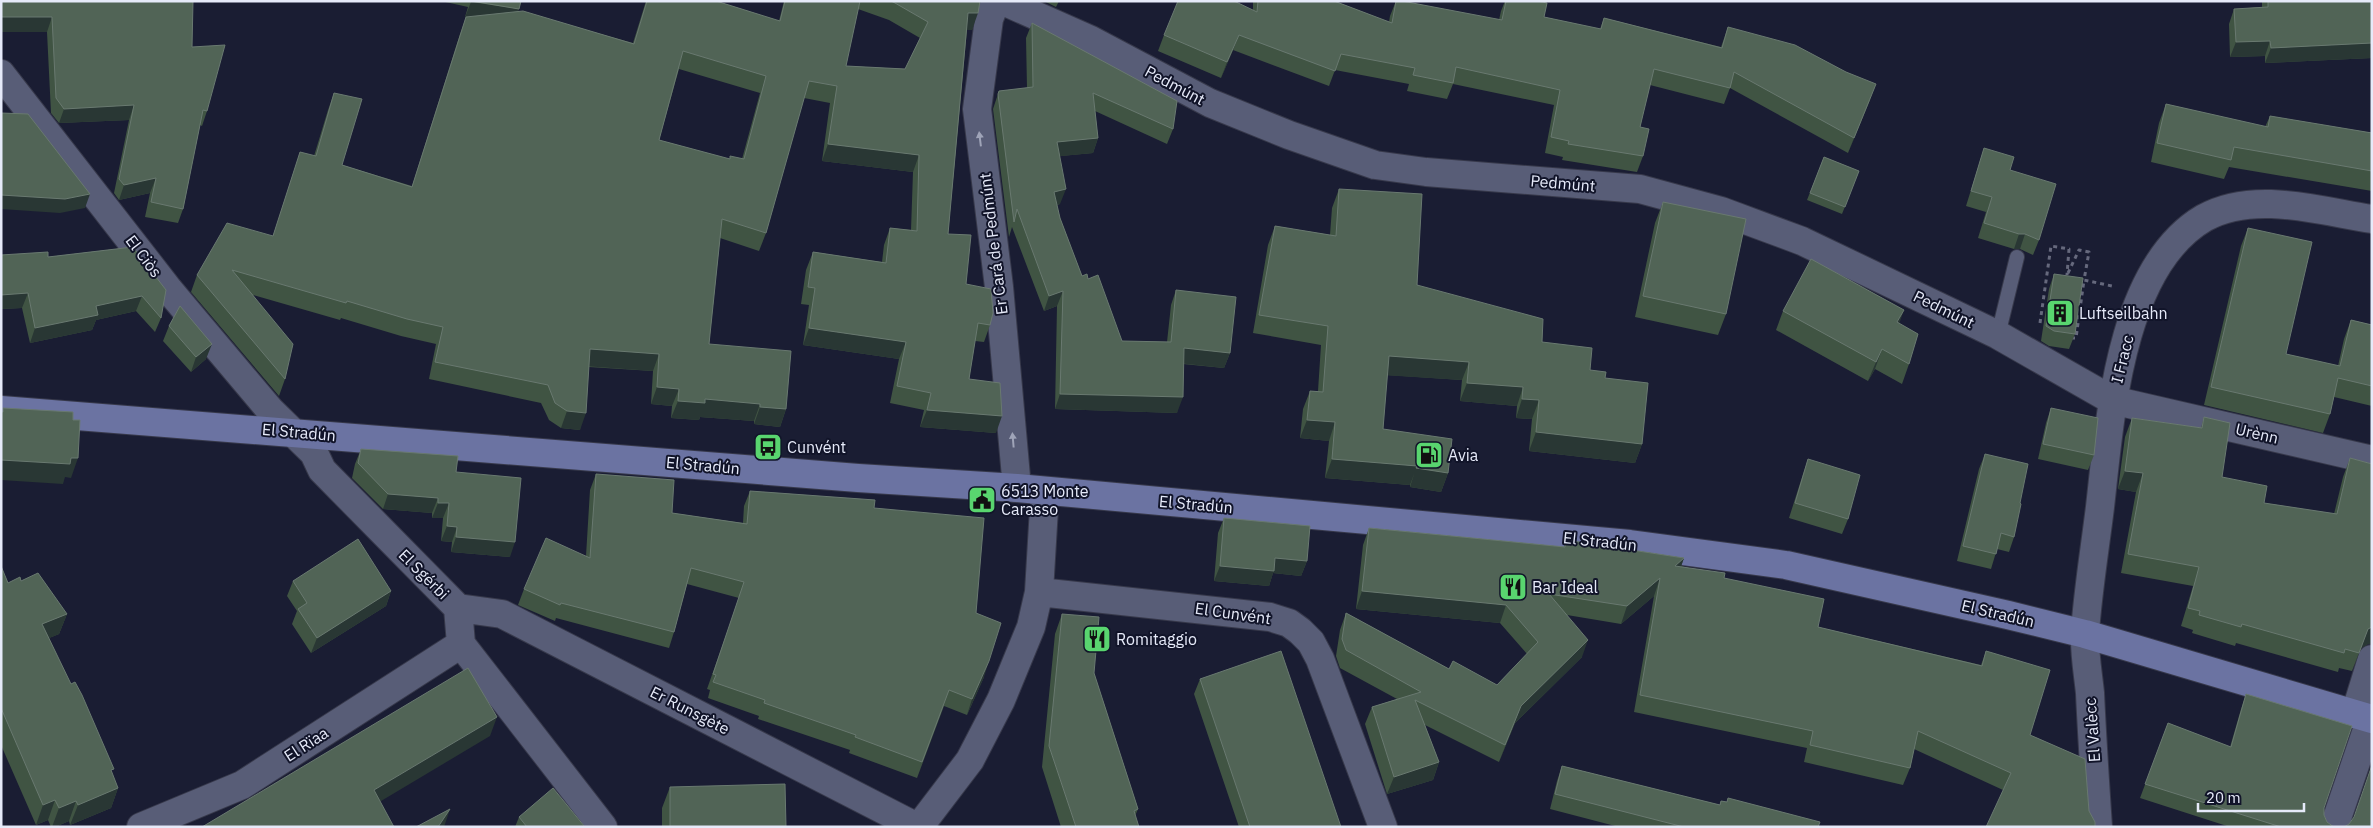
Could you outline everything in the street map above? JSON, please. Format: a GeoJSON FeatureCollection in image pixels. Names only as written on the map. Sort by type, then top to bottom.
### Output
{"type":"FeatureCollection","features":[{"type":"Feature","properties":{"kind":"main road","name":"El Stradún"},"geometry":{"type":"LineString","coordinates":[[1,410],[858,478],[1017,488],[1630,544],[1776,563],[2085,634],[2366,717]]}},
{"type":"Feature","properties":{"kind":"street","name":"Er Cará de Pedmúnt"},"geometry":{"type":"LineString","coordinates":[[996,1],[989,19],[977,109],[999,287],[1017,488]]}},
{"type":"Feature","properties":{"kind":"street","name":"Pedmúnt"},"geometry":{"type":"LineString","coordinates":[[1003,1],[1091,40],[1210,103],[1289,135],[1375,165],[1426,172],[1640,189],[1721,211],[1802,241],[1998,335],[2112,400]]}},
{"type":"Feature","properties":{"kind":"street","name":"El Ciòs"},"geometry":{"type":"LineString","coordinates":[[1,74],[169,290],[264,403],[293,432]]}},
{"type":"Feature","properties":{"kind":"street","name":"I Fracc"},"geometry":{"type":"LineString","coordinates":[[2085,634],[2112,400],[2122,349],[2144,292],[2173,244],[2189,228],[2206,217],[2223,210],[2242,206],[2287,205],[2372,219]]}},
{"type":"Feature","properties":{"kind":"street","name":"Urènn"},"geometry":{"type":"LineString","coordinates":[[2112,400],[2372,460]]}},
{"type":"Feature","properties":{"kind":"street","name":"El Sgérbi"},"geometry":{"type":"LineString","coordinates":[[293,432],[314,453],[322,470],[458,608],[461,644]]}},
{"type":"Feature","properties":{"kind":"street"},"geometry":{"type":"LineString","coordinates":[[918,827],[970,760],[985,732],[1031,626],[1039,592],[1046,491]]}},
{"type":"Feature","properties":{"kind":"street","name":"El Cunvént"},"geometry":{"type":"LineString","coordinates":[[1039,592],[1232,612],[1270,617],[1289,623],[1311,642],[1320,659],[1383,827]]}},
{"type":"Feature","properties":{"kind":"street","name":"Er Runsgète"},"geometry":{"type":"LineString","coordinates":[[458,608],[502,614],[918,827]]}},
{"type":"Feature","properties":{"kind":"street","name":"El Valècc"},"geometry":{"type":"LineString","coordinates":[[2085,634],[2098,827]]}},
{"type":"Feature","properties":{"kind":"street"},"geometry":{"type":"LineString","coordinates":[[461,644],[603,827]]}},
{"type":"Feature","properties":{"kind":"street","name":"El Rïaa"},"geometry":{"type":"LineString","coordinates":[[141,827],[242,785],[461,644]]}},
{"type":"Feature","properties":{"kind":"street"},"geometry":{"type":"LineString","coordinates":[[2334,827],[2366,717],[2372,659]]}},
{"type":"Feature","properties":{"kind":"lane"},"geometry":{"type":"LineString","coordinates":[[1998,335],[2017,257]]}},
{"type":"Feature","properties":{"kind":"path"},"geometry":{"type":"LineString","coordinates":[[2038,332],[2051,246],[2069,249],[2067,276],[2078,250],[2089,252],[2076,338]]}},
{"type":"Feature","properties":{"kind":"path"},"geometry":{"type":"LineString","coordinates":[[2084,280],[2144,292]]}},
{"type":"Feature","properties":{"kind":"building"},"geometry":{"type":"Polygon","coordinates":[[[1,1],[193,1],[192,47],[225,45],[207,111],[203,110],[183,209],[151,202],[156,178],[124,185],[119,179],[134,105],[64,109],[56,98],[52,17],[1,17],[1,1]]]}},
{"type":"Feature","properties":{"kind":"building"},"geometry":{"type":"Polygon","coordinates":[[[471,1],[521,1],[519,9],[471,1]]]}},
{"type":"Feature","properties":{"kind":"building"},"geometry":{"type":"Polygon","coordinates":[[[647,1],[716,1],[780,21],[785,1],[860,1],[846,66],[905,69],[928,22],[891,1],[980,1],[978,13],[968,13],[948,234],[971,235],[966,284],[991,289],[993,313],[990,325],[978,323],[969,379],[1000,383],[1002,416],[927,410],[931,393],[897,386],[906,342],[809,328],[815,288],[808,287],[813,252],[886,263],[890,228],[917,231],[919,155],[828,144],[837,86],[809,81],[766,233],[722,219],[709,344],[791,351],[786,409],[760,407],[760,404],[705,399],[705,403],[678,401],[679,389],[657,387],[659,354],[590,349],[586,413],[567,411],[555,403],[548,385],[435,362],[443,327],[407,319],[347,301],[346,303],[232,270],[293,344],[285,379],[197,275],[227,223],[273,236],[300,152],[316,156],[334,93],[362,99],[342,165],[412,187],[466,17],[523,11],[634,44],[647,1]],[[683,51],[659,140],[730,159],[730,156],[744,159],[766,76],[683,51]]]}},
{"type":"Feature","properties":{"kind":"building"},"geometry":{"type":"Polygon","coordinates":[[[1178,1],[1234,1],[1257,12],[1258,1],[1334,1],[1392,23],[1396,1],[1502,20],[1506,1],[1537,1],[1547,3],[1544,17],[1601,29],[1604,18],[1722,48],[1728,27],[1795,45],[1846,72],[1876,84],[1854,138],[1734,72],[1730,88],[1654,69],[1640,127],[1649,129],[1643,156],[1568,144],[1569,141],[1551,137],[1560,90],[1456,67],[1453,83],[1413,75],[1415,68],[1341,54],[1335,71],[1239,35],[1227,62],[1164,35],[1178,1]]]}},
{"type":"Feature","properties":{"kind":"building"},"geometry":{"type":"Polygon","coordinates":[[[2268,1],[2372,1],[2372,43],[2271,48],[2270,41],[2236,42],[2234,9],[2268,7],[2268,1]]]}},
{"type":"Feature","properties":{"kind":"building"},"geometry":{"type":"Polygon","coordinates":[[[1032,23],[1177,101],[1173,129],[1093,93],[1098,138],[1057,142],[1066,189],[1054,192],[1060,218],[1082,276],[1087,274],[1088,279],[1098,275],[1122,341],[1171,342],[1176,290],[1236,297],[1230,353],[1184,348],[1183,397],[1060,394],[1063,291],[1049,296],[1017,209],[1014,222],[998,94],[999,91],[1033,87],[1032,23]]]}},
{"type":"Feature","properties":{"kind":"building"},"geometry":{"type":"Polygon","coordinates":[[[2166,104],[2268,127],[2270,116],[2372,133],[2372,171],[2234,147],[2231,160],[2157,143],[2166,104]]]}},
{"type":"Feature","properties":{"kind":"building"},"geometry":{"type":"Polygon","coordinates":[[[1,113],[28,114],[90,194],[65,199],[1,195],[1,113]]]}},
{"type":"Feature","properties":{"kind":"building"},"geometry":{"type":"Polygon","coordinates":[[[1984,148],[2014,157],[2010,170],[2056,184],[2039,240],[2025,234],[2019,234],[1984,223],[1992,197],[1971,191],[1984,148]]]}},
{"type":"Feature","properties":{"kind":"building"},"geometry":{"type":"Polygon","coordinates":[[[1824,157],[1859,171],[1845,207],[1810,193],[1824,157]]]}},
{"type":"Feature","properties":{"kind":"building"},"geometry":{"type":"Polygon","coordinates":[[[1339,189],[1422,194],[1417,285],[1543,319],[1542,342],[1592,348],[1590,370],[1606,372],[1605,378],[1648,383],[1642,444],[1536,432],[1539,400],[1522,399],[1523,387],[1467,383],[1469,362],[1389,356],[1383,429],[1452,439],[1448,473],[1416,468],[1417,466],[1332,459],[1335,422],[1307,420],[1310,391],[1323,392],[1328,326],[1259,315],[1275,226],[1336,236],[1339,189]]]}},
{"type":"Feature","properties":{"kind":"building"},"geometry":{"type":"Polygon","coordinates":[[[1663,202],[1746,219],[1726,314],[1643,296],[1663,202]]]}},
{"type":"Feature","properties":{"kind":"building"},"geometry":{"type":"Polygon","coordinates":[[[2248,228],[2312,242],[2286,354],[2340,366],[2351,320],[2372,325],[2372,386],[2338,378],[2330,414],[2211,387],[2248,228]]]}},
{"type":"Feature","properties":{"kind":"building"},"geometry":{"type":"Polygon","coordinates":[[[133,247],[166,290],[161,318],[142,296],[96,306],[98,315],[35,328],[28,293],[1,295],[1,255],[48,252],[48,257],[133,247]]]}},
{"type":"Feature","properties":{"kind":"building"},"geometry":{"type":"Polygon","coordinates":[[[1811,259],[1904,310],[1897,322],[1918,334],[1909,364],[1882,349],[1876,362],[1783,311],[1811,259]]]}},
{"type":"Feature","properties":{"kind":"building","name":"Luftseilbahn"},"geometry":{"type":"Polygon","coordinates":[[[2054,274],[2083,278],[2075,334],[2054,331],[2046,326],[2054,274]]]}},
{"type":"Feature","properties":{"kind":"building"},"geometry":{"type":"Polygon","coordinates":[[[180,306],[212,344],[196,357],[169,326],[180,306]]]}},
{"type":"Feature","properties":{"kind":"building"},"geometry":{"type":"Polygon","coordinates":[[[3,408],[73,412],[73,420],[80,420],[78,458],[71,458],[70,464],[1,460],[1,412],[3,412],[3,408]]]}},
{"type":"Feature","properties":{"kind":"building"},"geometry":{"type":"Polygon","coordinates":[[[2051,408],[2098,418],[2094,455],[2043,444],[2051,408]]]}},
{"type":"Feature","properties":{"kind":"building"},"geometry":{"type":"Polygon","coordinates":[[[2204,417],[2230,423],[2222,477],[2267,486],[2264,503],[2337,514],[2350,458],[2372,464],[2372,627],[2368,629],[2359,653],[2345,649],[2344,653],[2242,624],[2241,627],[2199,615],[2200,611],[2188,608],[2199,567],[2128,554],[2143,473],[2125,471],[2132,418],[2202,428],[2204,417]]]}},
{"type":"Feature","properties":{"kind":"building"},"geometry":{"type":"Polygon","coordinates":[[[361,449],[458,456],[456,472],[521,478],[515,542],[456,537],[457,527],[447,526],[449,503],[438,503],[438,498],[388,494],[358,463],[361,449]]]}},
{"type":"Feature","properties":{"kind":"building"},"geometry":{"type":"Polygon","coordinates":[[[1985,454],[2028,464],[2014,537],[2001,533],[1996,554],[1963,546],[1985,454]]]}},
{"type":"Feature","properties":{"kind":"building"},"geometry":{"type":"Polygon","coordinates":[[[1808,459],[1860,475],[1848,519],[1795,503],[1808,459]]]}},
{"type":"Feature","properties":{"kind":"building"},"geometry":{"type":"Polygon","coordinates":[[[596,474],[674,480],[672,513],[747,524],[750,491],[875,500],[874,508],[984,518],[976,613],[1001,623],[989,661],[972,699],[949,690],[922,762],[855,737],[856,735],[764,703],[765,700],[713,682],[716,675],[713,674],[744,582],[691,568],[674,632],[561,603],[560,605],[524,589],[546,538],[590,558],[596,474]]]}},
{"type":"Feature","properties":{"kind":"building"},"geometry":{"type":"Polygon","coordinates":[[[1224,518],[1310,526],[1307,561],[1275,558],[1274,571],[1220,566],[1224,518]]]}},
{"type":"Feature","properties":{"kind":"building"},"geometry":{"type":"Polygon","coordinates":[[[1369,528],[1565,547],[1566,540],[1684,558],[1675,566],[1725,573],[1724,578],[1824,599],[1818,627],[1982,666],[1986,651],[2050,670],[2030,735],[2085,759],[2089,811],[2095,822],[2095,827],[1986,827],[2011,773],[1918,731],[1910,768],[1810,745],[1813,731],[1640,695],[1660,578],[1627,606],[1549,594],[1588,640],[1521,706],[1505,745],[1415,700],[1439,762],[1394,777],[1372,707],[1421,692],[1346,650],[1342,639],[1346,613],[1449,669],[1453,661],[1497,685],[1538,642],[1506,605],[1362,591],[1369,528]]]}},
{"type":"Feature","properties":{"kind":"building"},"geometry":{"type":"Polygon","coordinates":[[[358,539],[391,591],[317,638],[298,609],[307,603],[293,581],[358,539]]]}},
{"type":"Feature","properties":{"kind":"building"},"geometry":{"type":"Polygon","coordinates":[[[1,566],[8,583],[20,577],[21,581],[38,573],[67,614],[42,624],[71,684],[75,682],[82,695],[114,769],[111,770],[118,788],[78,805],[76,801],[59,808],[55,800],[43,805],[1,708],[1,566]]]}},
{"type":"Feature","properties":{"kind":"building"},"geometry":{"type":"Polygon","coordinates":[[[1062,614],[1099,617],[1094,673],[1138,809],[1134,811],[1139,827],[1076,827],[1049,746],[1062,614]]]}},
{"type":"Feature","properties":{"kind":"building"},"geometry":{"type":"Polygon","coordinates":[[[1281,651],[1341,827],[1250,827],[1200,679],[1281,651]]]}},
{"type":"Feature","properties":{"kind":"building"},"geometry":{"type":"Polygon","coordinates":[[[468,668],[497,717],[374,790],[394,827],[202,827],[468,668]]]}},
{"type":"Feature","properties":{"kind":"building"},"geometry":{"type":"Polygon","coordinates":[[[2246,694],[2352,726],[2324,808],[2327,822],[2334,827],[2281,827],[2145,784],[2168,723],[2231,747],[2246,694]]]}},
{"type":"Feature","properties":{"kind":"building"},"geometry":{"type":"Polygon","coordinates":[[[2372,765],[2372,827],[2344,827],[2354,817],[2372,765]]]}},
{"type":"Feature","properties":{"kind":"building"},"geometry":{"type":"Polygon","coordinates":[[[1562,766],[1720,805],[1721,801],[1727,802],[1728,798],[1820,822],[1818,827],[1684,827],[1555,794],[1562,766]]]}},
{"type":"Feature","properties":{"kind":"building"},"geometry":{"type":"Polygon","coordinates":[[[785,784],[786,827],[670,827],[670,787],[785,784]]]}},
{"type":"Feature","properties":{"kind":"building"},"geometry":{"type":"Polygon","coordinates":[[[553,788],[585,827],[527,827],[519,817],[553,788]]]}},
{"type":"Feature","properties":{"kind":"building"},"geometry":{"type":"Polygon","coordinates":[[[450,809],[438,827],[416,827],[450,809]]]}},
{"type":"Feature","properties":{"kind":"place","name":"Luftseilbahn"},"geometry":{"type":"Point","coordinates":[2060,313]}},
{"type":"Feature","properties":{"kind":"place","name":"Cunvént"},"geometry":{"type":"Point","coordinates":[768,447]}},
{"type":"Feature","properties":{"kind":"place","name":"Avia"},"geometry":{"type":"Point","coordinates":[1429,455]}},
{"type":"Feature","properties":{"kind":"place","name":"6513 Monte Carasso"},"geometry":{"type":"Point","coordinates":[982,500]}},
{"type":"Feature","properties":{"kind":"place","name":"Bar Ideal"},"geometry":{"type":"Point","coordinates":[1513,587]}},
{"type":"Feature","properties":{"kind":"place","name":"Romitaggio"},"geometry":{"type":"Point","coordinates":[1097,639]}}]}
